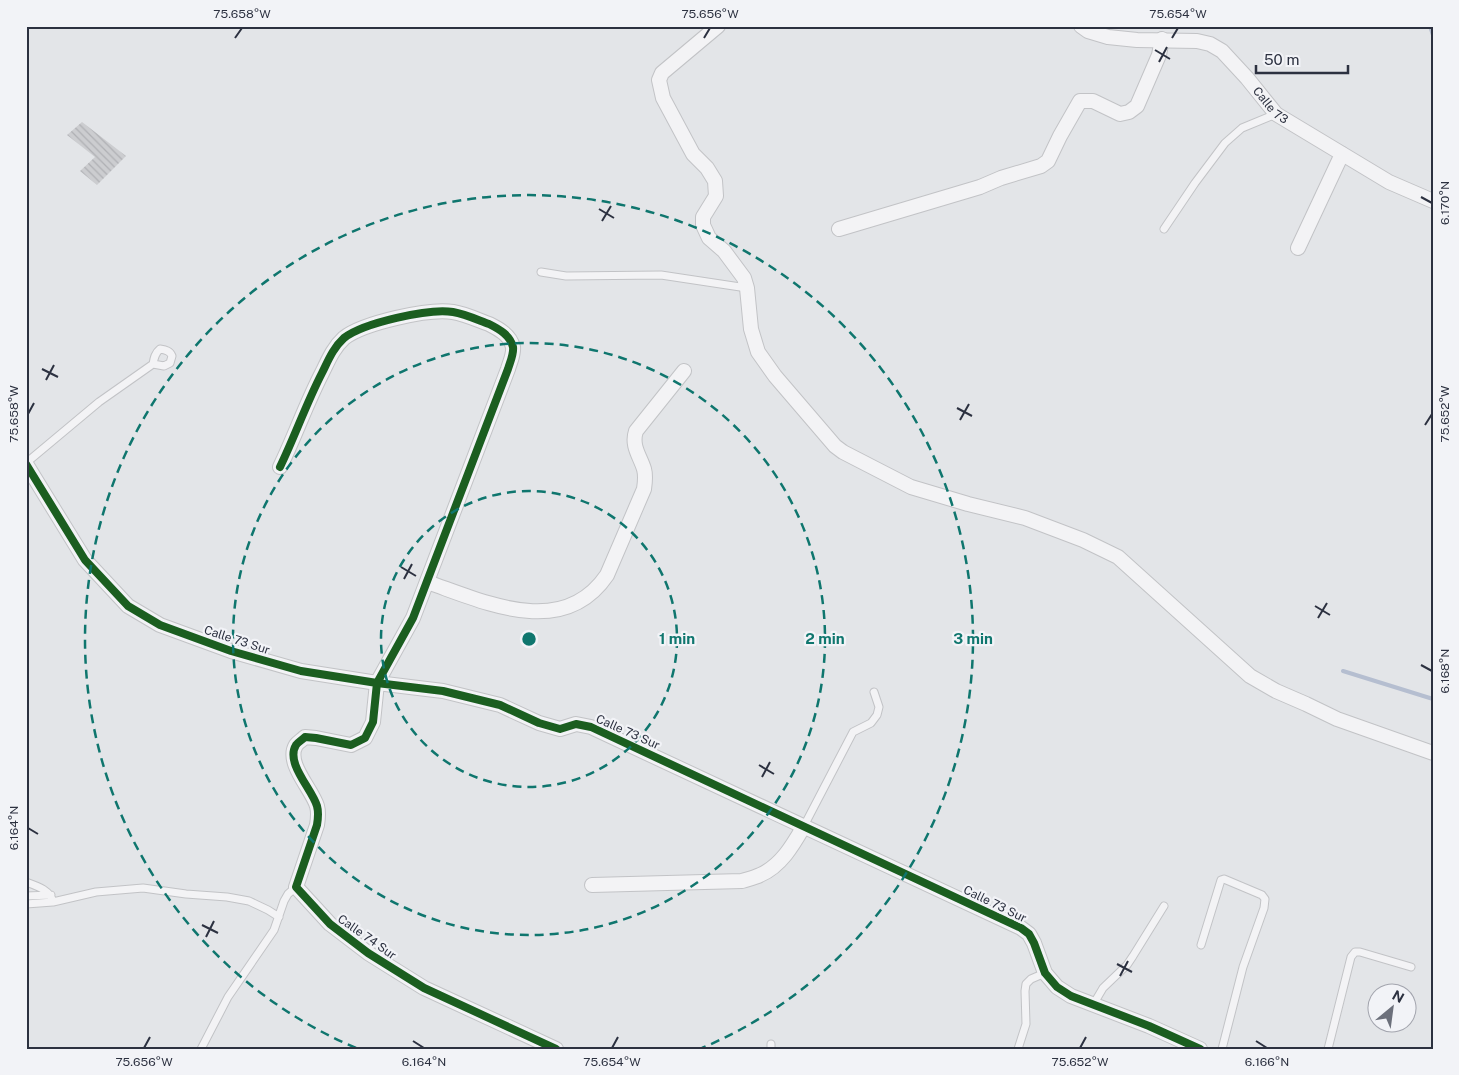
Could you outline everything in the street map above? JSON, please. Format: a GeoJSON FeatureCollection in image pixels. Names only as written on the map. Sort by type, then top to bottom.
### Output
{"type":"FeatureCollection","features":[{"type":"Feature","properties":{"kind":"street"},"geometry":{"type":"LineString","coordinates":[[718,26],[662,73],[659,80],[663,98],[693,154],[707,168],[715,181],[716,196],[703,217],[703,225],[708,238],[724,251],[744,278],[747,288],[751,329],[758,352],[775,376],[835,446],[911,487],[1025,518],[1083,540],[1118,557],[1250,676],[1276,691],[1337,720],[1433,753]]}},
{"type":"Feature","properties":{"kind":"street","name":"Calle 73"},"geometry":{"type":"LineString","coordinates":[[1081,26],[1088,31],[1108,37],[1137,40],[1197,41],[1210,44],[1222,51],[1276,114],[1390,182],[1433,201]]}},
{"type":"Feature","properties":{"kind":"street"},"geometry":{"type":"LineString","coordinates":[[839,229],[980,187],[1001,178],[1041,166],[1048,161],[1080,102],[1092,101],[1120,114],[1129,112],[1137,106],[1159,56],[1162,40]]}},
{"type":"Feature","properties":{"kind":"street"},"geometry":{"type":"LineString","coordinates":[[1298,248],[1342,154]]}},
{"type":"Feature","properties":{"kind":"street"},"geometry":{"type":"LineString","coordinates":[[280,467],[333,351],[341,341],[352,333],[372,324],[390,319],[444,311],[454,312],[495,327],[504,333],[512,346],[513,352],[508,369],[413,618],[377,683],[373,722],[365,738],[351,745],[305,737],[296,744],[292,754],[297,768],[317,805],[319,816],[296,887]]}},
{"type":"Feature","properties":{"kind":"street"},"geometry":{"type":"LineString","coordinates":[[427,582],[503,608],[529,612],[543,612],[570,607],[588,597],[607,576],[644,489],[646,478],[634,446],[636,432],[684,371]]}},
{"type":"Feature","properties":{"kind":"street","name":"Calle 73 Sur"},"geometry":{"type":"LineString","coordinates":[[26,464],[86,560],[128,606],[160,626],[231,651],[301,671],[443,691],[491,702],[539,723],[560,729],[576,724],[591,727],[1021,928],[1029,934],[1034,943],[1045,973],[1064,991],[1093,1005],[1149,1026],[1200,1049]]}},
{"type":"Feature","properties":{"kind":"street"},"geometry":{"type":"LineString","coordinates":[[592,885],[742,881],[760,875],[774,867],[804,826]]}},
{"type":"Feature","properties":{"kind":"street","name":"Calle 74 Sur"},"geometry":{"type":"LineString","coordinates":[[296,887],[330,924],[368,953],[424,988],[556,1049]]}},
{"type":"Feature","properties":{"kind":"lane"},"geometry":{"type":"LineString","coordinates":[[1164,229],[1225,142],[1242,128],[1276,114]]}},
{"type":"Feature","properties":{"kind":"lane"},"geometry":{"type":"LineString","coordinates":[[541,272],[566,276],[661,274],[747,288]]}},
{"type":"Feature","properties":{"kind":"lane"},"geometry":{"type":"LineString","coordinates":[[26,464],[99,402],[153,364]]}},
{"type":"Feature","properties":{"kind":"lane"},"geometry":{"type":"LineString","coordinates":[[804,826],[853,732],[871,723],[877,715],[879,707],[874,692]]}},
{"type":"Feature","properties":{"kind":"lane"},"geometry":{"type":"LineString","coordinates":[[1201,945],[1221,880],[1224,879],[1262,895],[1265,899],[1264,908],[1244,967],[1222,1049]]}},
{"type":"Feature","properties":{"kind":"lane"},"geometry":{"type":"LineString","coordinates":[[26,882],[39,887],[52,898]]}},
{"type":"Feature","properties":{"kind":"lane"},"geometry":{"type":"LineString","coordinates":[[201,1049],[228,996],[274,930],[288,894],[296,887]]}},
{"type":"Feature","properties":{"kind":"lane"},"geometry":{"type":"LineString","coordinates":[[26,904],[52,898],[143,888],[249,901],[279,917]]}},
{"type":"Feature","properties":{"kind":"lane"},"geometry":{"type":"LineString","coordinates":[[26,896],[52,898]]}},
{"type":"Feature","properties":{"kind":"lane"},"geometry":{"type":"LineString","coordinates":[[1093,1005],[1103,988],[1134,956],[1164,906]]}},
{"type":"Feature","properties":{"kind":"lane"},"geometry":{"type":"LineString","coordinates":[[1328,1049],[1352,957],[1355,952],[1411,967]]}},
{"type":"Feature","properties":{"kind":"lane"},"geometry":{"type":"LineString","coordinates":[[1018,1049],[1026,1024],[1024,990],[1026,984],[1031,979],[1045,973]]}},
{"type":"Feature","properties":{"kind":"building"},"geometry":{"type":"Polygon","coordinates":[[[82,122],[126,156],[97,185],[80,171],[95,157],[67,135],[82,122]]]}},
{"type":"Feature","properties":{"kind":"waterway"},"geometry":{"type":"LineString","coordinates":[[1430,26],[1433,35]]}},
{"type":"Feature","properties":{"kind":"waterway"},"geometry":{"type":"LineString","coordinates":[[1343,671],[1433,699]]}},
{"type":"Feature","properties":{"kind":"cycle path"},"geometry":{"type":"LineString","coordinates":[[280,467],[331,355],[340,342],[353,332],[397,318],[442,311],[453,312],[489,324],[504,333],[512,343],[513,352],[508,369],[413,618],[377,683],[373,722],[365,738],[351,745],[305,737],[296,745],[294,752],[296,768],[314,799],[318,814],[317,825],[296,887],[330,924],[368,953],[424,988],[556,1049]]}},
{"type":"Feature","properties":{"kind":"cycle path"},"geometry":{"type":"LineString","coordinates":[[26,464],[85,560],[128,606],[160,625],[231,651],[301,671],[443,691],[500,705],[539,723],[560,729],[576,724],[591,727],[1021,928],[1029,934],[1045,973],[1057,987],[1071,996],[1149,1026],[1200,1049]]}}]}
